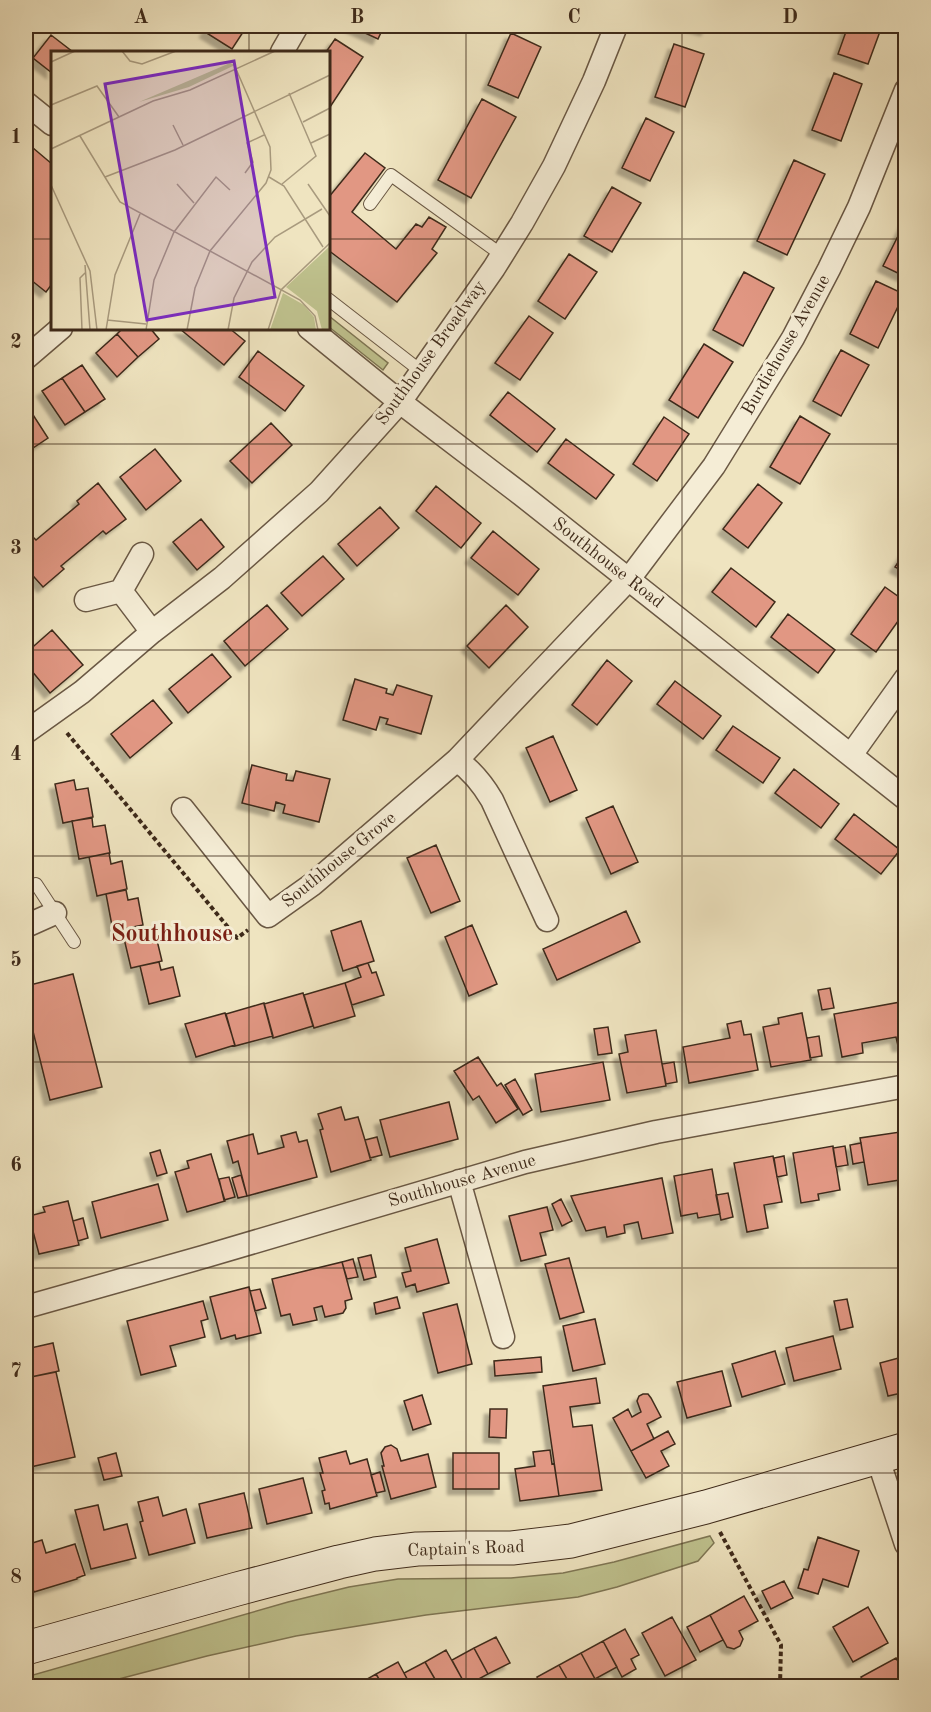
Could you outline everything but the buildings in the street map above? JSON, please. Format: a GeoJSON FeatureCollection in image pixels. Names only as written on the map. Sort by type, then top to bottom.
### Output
{"type":"FeatureCollection","features":[{"type":"Feature","properties":{"kind":"main road","name":"Captain's Road"},"geometry":{"type":"LineString","coordinates":[[26,1648],[237,1589],[366,1556],[417,1549],[512,1548],[571,1541],[706,1507],[891,1452]]}},
{"type":"Feature","properties":{"kind":"street"},"geometry":{"type":"LineString","coordinates":[[283,51],[297,26]]}},
{"type":"Feature","properties":{"kind":"street","name":"Southhouse Broadway"},"geometry":{"type":"LineString","coordinates":[[26,732],[82,692],[152,632],[222,578],[319,492],[400,402],[522,223],[554,166],[594,81],[616,26]]}},
{"type":"Feature","properties":{"kind":"street","name":"Burdiehouse Avenue"},"geometry":{"type":"LineString","coordinates":[[629,579],[714,466],[793,338],[859,207],[906,90]]}},
{"type":"Feature","properties":{"kind":"street"},"geometry":{"type":"LineString","coordinates":[[26,103],[51,123]]}},
{"type":"Feature","properties":{"kind":"street"},"geometry":{"type":"LineString","coordinates":[[26,358],[59,330]]}},
{"type":"Feature","properties":{"kind":"street","name":"Southhouse Road"},"geometry":{"type":"LineString","coordinates":[[311,330],[906,800]]}},
{"type":"Feature","properties":{"kind":"street"},"geometry":{"type":"LineString","coordinates":[[86,600],[121,591],[142,554]]}},
{"type":"Feature","properties":{"kind":"street","name":"Southhouse Grove"},"geometry":{"type":"LineString","coordinates":[[183,809],[268,916],[313,884],[457,760],[629,579]]}},
{"type":"Feature","properties":{"kind":"street"},"geometry":{"type":"LineString","coordinates":[[121,591],[152,632]]}},
{"type":"Feature","properties":{"kind":"street"},"geometry":{"type":"LineString","coordinates":[[851,755],[906,678]]}},
{"type":"Feature","properties":{"kind":"street"},"geometry":{"type":"LineString","coordinates":[[457,760],[470,769],[492,800],[547,920]]}},
{"type":"Feature","properties":{"kind":"street"},"geometry":{"type":"LineString","coordinates":[[26,926],[55,913]]}},
{"type":"Feature","properties":{"kind":"street","name":"Southhouse Avenue"},"geometry":{"type":"LineString","coordinates":[[26,1306],[203,1257],[525,1162],[656,1132],[906,1086]]}},
{"type":"Feature","properties":{"kind":"street"},"geometry":{"type":"LineString","coordinates":[[459,1181],[503,1337]]}},
{"type":"Feature","properties":{"kind":"street"},"geometry":{"type":"LineString","coordinates":[[891,1452],[906,1544]]}},
{"type":"Feature","properties":{"kind":"lane"},"geometry":{"type":"LineString","coordinates":[[370,204],[391,175],[502,255]]}},
{"type":"Feature","properties":{"kind":"lane"},"geometry":{"type":"LineString","coordinates":[[330,301],[422,372]]}},
{"type":"Feature","properties":{"kind":"lane"},"geometry":{"type":"LineString","coordinates":[[36,884],[74,942]]}},
{"type":"Feature","properties":{"kind":"path"},"geometry":{"type":"LineString","coordinates":[[51,713],[237,938],[268,916]]}},
{"type":"Feature","properties":{"kind":"path"},"geometry":{"type":"LineString","coordinates":[[706,1507],[781,1645],[780,1686]]}},
{"type":"Feature","properties":{"kind":"green space"},"geometry":{"type":"Polygon","coordinates":[[[330,317],[388,363],[383,370],[330,328],[330,317]]]}},
{"type":"Feature","properties":{"kind":"green space"},"geometry":{"type":"Polygon","coordinates":[[[710,1536],[714,1543],[698,1561],[578,1597],[426,1615],[296,1636],[92,1686],[26,1686],[26,1677],[288,1602],[349,1587],[398,1579],[511,1578],[563,1573],[710,1536]]]}},
{"type":"Feature","properties":{"kind":"district","name":"Southhouse"},"geometry":{"type":"Point","coordinates":[172,935]}}]}
